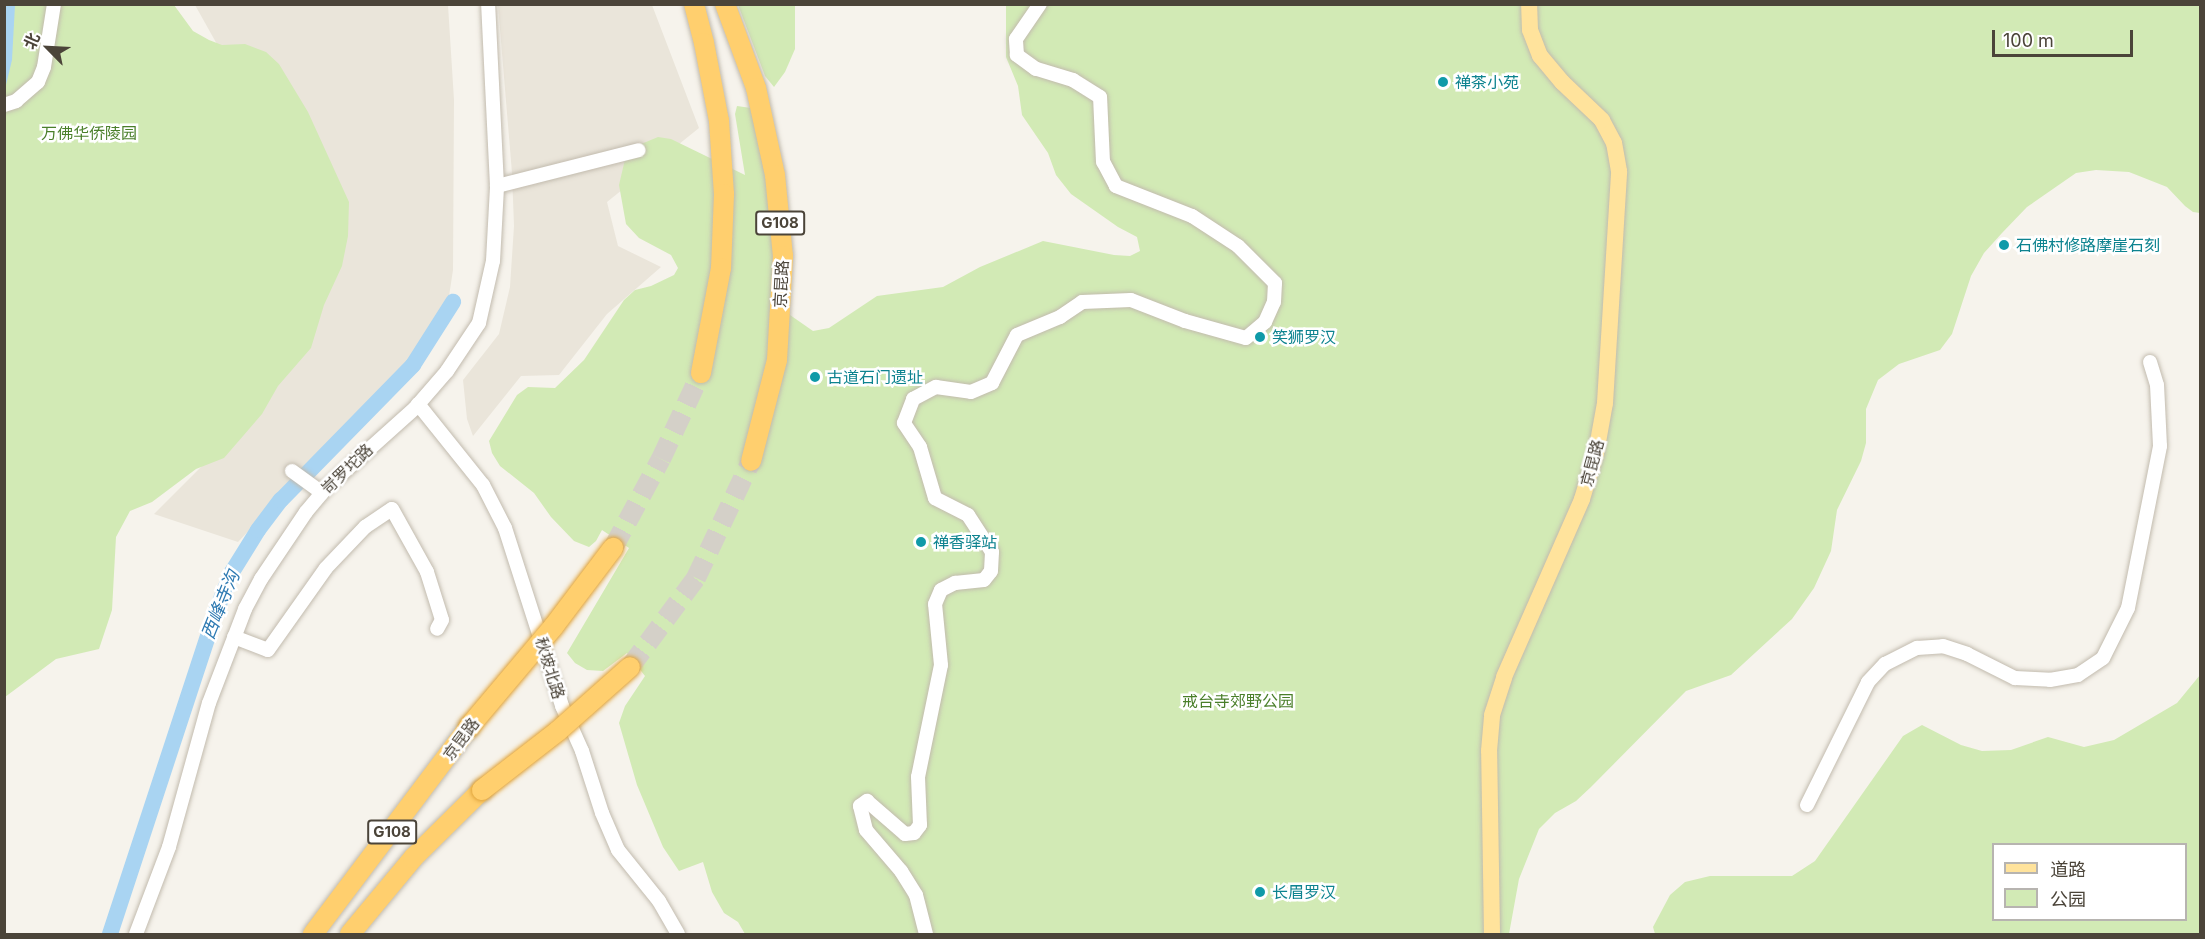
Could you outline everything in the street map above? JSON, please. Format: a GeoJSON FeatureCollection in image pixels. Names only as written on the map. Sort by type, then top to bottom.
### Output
{"type":"FeatureCollection","features":[{"type":"Feature","properties":{"kind":"highway"},"geometry":{"type":"LineString","coordinates":[[694,4],[719,121],[724,194],[721,268],[701,373]]}},
{"type":"Feature","properties":{"kind":"highway","name":"京昆路"},"geometry":{"type":"LineString","coordinates":[[725,4],[756,88],[775,175],[783,256],[777,360],[752,461]]}},
{"type":"Feature","properties":{"kind":"highway","name":"京昆路"},"geometry":{"type":"LineString","coordinates":[[313,934],[469,727],[554,626],[613,548]]}},
{"type":"Feature","properties":{"kind":"highway","name":"G108"},"geometry":{"type":"LineString","coordinates":[[350,934],[413,858],[482,790],[558,731],[630,667]]}},
{"type":"Feature","properties":{"kind":"main road","name":"京昆路"},"geometry":{"type":"LineString","coordinates":[[1492,934],[1489,751],[1492,715],[1504,677],[1582,499],[1596,453],[1605,403],[1619,171],[1614,143],[1602,120],[1562,82],[1540,56],[1530,30],[1529,4]]}},
{"type":"Feature","properties":{"kind":"street"},"geometry":{"type":"LineString","coordinates":[[4,105],[16,100],[39,82],[44,67],[54,4]]}},
{"type":"Feature","properties":{"kind":"street","name":"岢罗坨路"},"geometry":{"type":"LineString","coordinates":[[136,934],[169,847],[209,703],[234,637],[261,579],[322,493],[418,404],[447,371],[479,323],[493,261],[497,186],[488,4]]}},
{"type":"Feature","properties":{"kind":"street"},"geometry":{"type":"LineString","coordinates":[[926,934],[916,895],[901,871],[866,830],[860,806],[867,801],[905,834],[914,833],[920,825],[918,777],[941,665],[934,604],[941,590],[984,580],[991,571],[992,552],[968,515],[935,498],[920,447],[904,423],[913,399],[936,387],[971,392],[992,383],[1017,335],[1060,317],[1083,302],[1131,300],[1185,321],[1246,338],[1265,322],[1274,302],[1275,284],[1238,246],[1192,216],[1116,186],[1103,162],[1101,97],[1073,80],[1036,69],[1017,55],[1016,39],[1040,4]]}},
{"type":"Feature","properties":{"kind":"street"},"geometry":{"type":"LineString","coordinates":[[497,186],[639,150]]}},
{"type":"Feature","properties":{"kind":"street"},"geometry":{"type":"LineString","coordinates":[[1807,805],[1869,682],[1885,664],[1917,648],[1943,646],[1967,654],[2016,678],[2050,680],[2078,675],[2103,658],[2128,608],[2160,446],[2157,385],[2150,362]]}},
{"type":"Feature","properties":{"kind":"street","name":"秋坡北路"},"geometry":{"type":"LineString","coordinates":[[418,404],[483,485],[505,528],[562,706],[582,751],[602,813],[618,850],[659,900],[678,934]]}},
{"type":"Feature","properties":{"kind":"street"},"geometry":{"type":"LineString","coordinates":[[298,476],[322,493]]}},
{"type":"Feature","properties":{"kind":"street"},"geometry":{"type":"LineString","coordinates":[[234,637],[268,650],[326,568],[364,527],[392,508],[427,572],[442,620],[437,629]]}},
{"type":"Feature","properties":{"kind":"shaded area"},"geometry":{"type":"Polygon","coordinates":[[[195,5],[448,5],[454,100],[453,270],[446,316],[433,336],[238,542],[154,514],[254,414],[232,71],[195,5]]]}},
{"type":"Feature","properties":{"kind":"shaded area"},"geometry":{"type":"Polygon","coordinates":[[[498,5],[652,5],[699,128],[607,202],[618,246],[661,267],[607,314],[559,375],[521,376],[473,436],[467,419],[463,380],[499,334],[510,287],[514,226],[512,173],[498,5]]]}},
{"type":"Feature","properties":{"kind":"green space","name":"万佛华侨陵园"},"geometry":{"type":"Polygon","coordinates":[[[4,5],[174,5],[193,31],[209,40],[222,45],[245,44],[266,52],[279,64],[308,112],[349,202],[348,236],[342,266],[324,305],[311,348],[278,386],[262,414],[224,458],[196,469],[152,502],[130,511],[116,537],[112,610],[99,649],[56,659],[5,697],[4,5]]]}},
{"type":"Feature","properties":{"kind":"green space"},"geometry":{"type":"Polygon","coordinates":[[[738,5],[795,5],[795,49],[785,72],[774,87],[765,76],[738,5]]]}},
{"type":"Feature","properties":{"kind":"green space","name":"戒台寺郊野公园"},"geometry":{"type":"Polygon","coordinates":[[[1006,5],[2200,5],[2200,213],[2193,212],[2185,206],[2167,187],[2129,172],[2096,170],[2076,173],[2027,207],[2002,233],[1984,253],[1971,276],[1952,334],[1940,350],[1899,364],[1878,380],[1866,409],[1866,443],[1861,461],[1837,510],[1831,551],[1814,588],[1792,619],[1731,675],[1686,691],[1591,787],[1576,801],[1555,813],[1539,829],[1519,879],[1509,934],[745,934],[738,922],[724,913],[712,892],[703,862],[679,871],[663,847],[637,785],[619,723],[625,706],[645,676],[627,653],[603,671],[587,670],[575,663],[567,653],[629,548],[602,530],[596,541],[589,547],[574,541],[551,517],[534,493],[500,466],[492,453],[489,441],[517,395],[528,387],[555,388],[584,360],[624,300],[635,290],[651,286],[674,275],[678,268],[671,255],[639,238],[626,224],[619,185],[626,155],[634,147],[658,137],[671,139],[745,175],[735,114],[737,106],[751,108],[755,118],[776,229],[772,290],[790,315],[813,331],[829,328],[877,296],[943,287],[980,267],[1043,241],[1114,255],[1130,256],[1140,251],[1137,237],[1118,227],[1071,194],[1056,175],[1048,153],[1022,115],[1018,86],[1006,57],[1006,5]]]}},
{"type":"Feature","properties":{"kind":"green space"},"geometry":{"type":"Polygon","coordinates":[[[2200,675],[2200,934],[1655,934],[1653,927],[1670,895],[1685,882],[1710,876],[1792,876],[1815,861],[1903,736],[1922,725],[1961,745],[1982,751],[2011,750],[2048,737],[2084,747],[2114,740],[2177,703],[2200,675]]]}},
{"type":"Feature","properties":{"kind":"water"},"geometry":{"type":"Polygon","coordinates":[[[5,4],[15,5],[12,60],[5,89],[5,4]]]}},
{"type":"Feature","properties":{"kind":"waterway","name":"西峰寺沟"},"geometry":{"type":"LineString","coordinates":[[110,934],[217,609],[232,572],[258,530],[281,500],[413,365],[453,302]]}},
{"type":"Feature","properties":{"kind":"tunnel"},"geometry":{"type":"LineString","coordinates":[[613,548],[661,459],[701,373]]}},
{"type":"Feature","properties":{"kind":"tunnel"},"geometry":{"type":"LineString","coordinates":[[630,667],[696,578],[751,461]]}},
{"type":"Feature","properties":{"kind":"place","name":"禅茶小苑"},"geometry":{"type":"Point","coordinates":[1443,82]}},
{"type":"Feature","properties":{"kind":"place","name":"石佛村修路摩崖石刻"},"geometry":{"type":"Point","coordinates":[2004,245]}},
{"type":"Feature","properties":{"kind":"place","name":"笑狮罗汉"},"geometry":{"type":"Point","coordinates":[1260,337]}},
{"type":"Feature","properties":{"kind":"place","name":"古道石门遗址"},"geometry":{"type":"Point","coordinates":[815,377]}},
{"type":"Feature","properties":{"kind":"place","name":"禅香驿站"},"geometry":{"type":"Point","coordinates":[921,542]}},
{"type":"Feature","properties":{"kind":"place","name":"长眉罗汉"},"geometry":{"type":"Point","coordinates":[1260,892]}}]}
